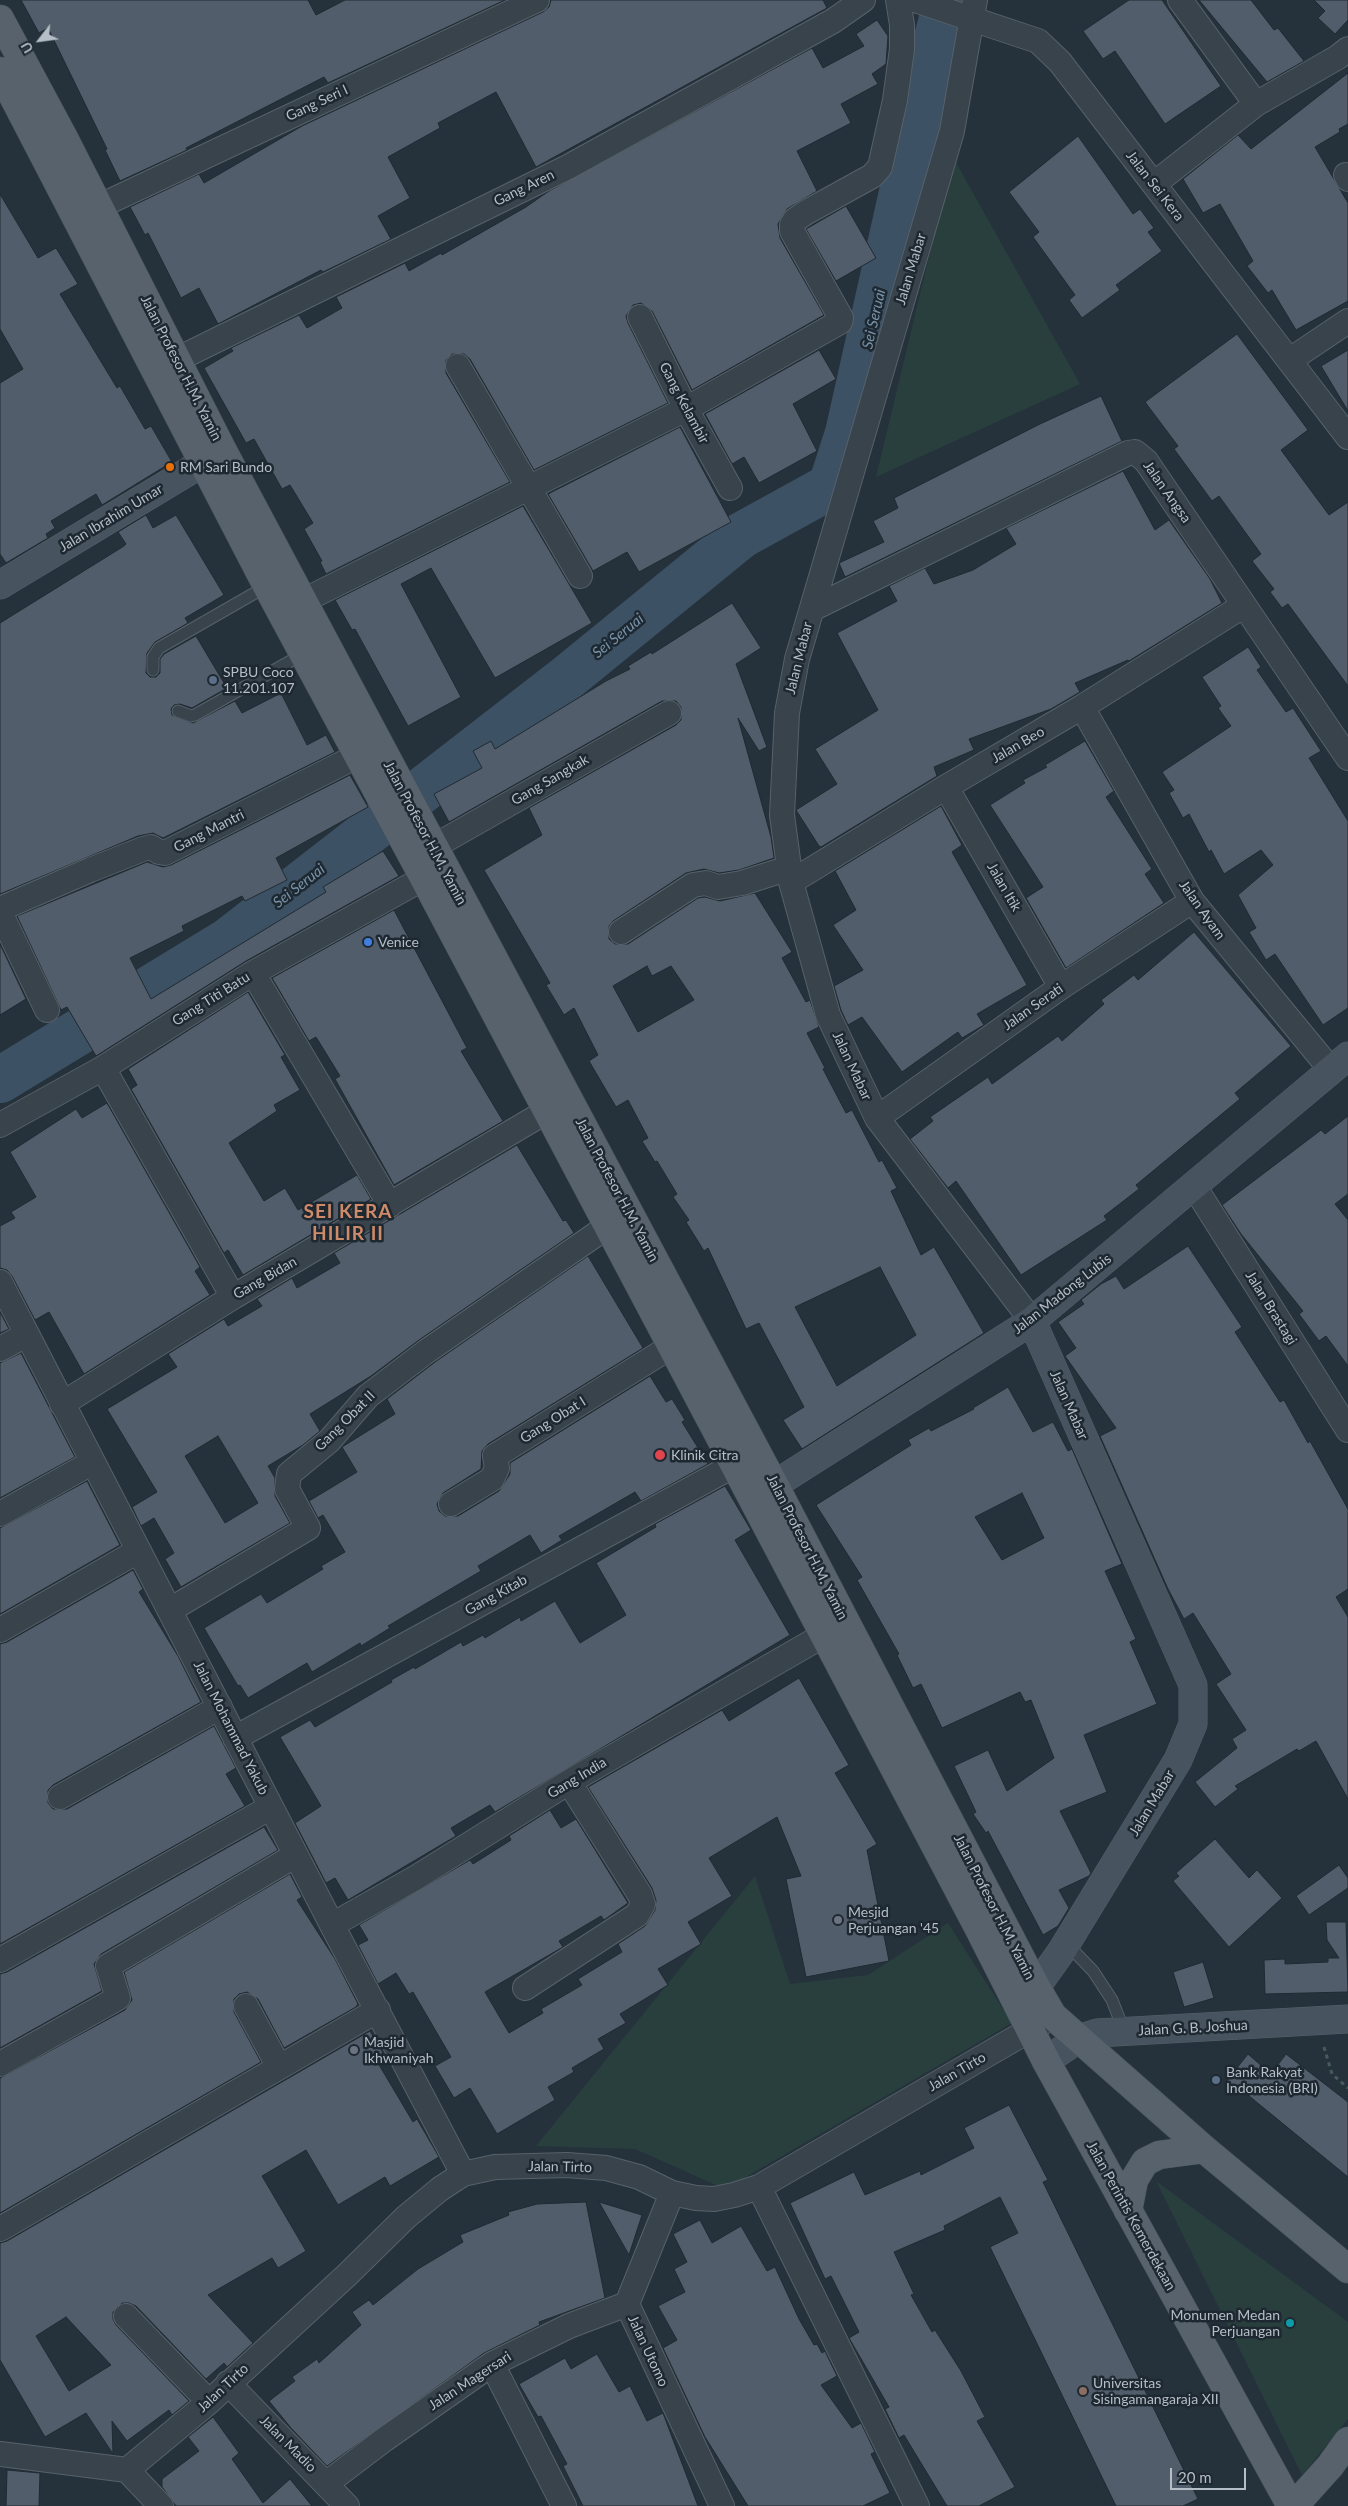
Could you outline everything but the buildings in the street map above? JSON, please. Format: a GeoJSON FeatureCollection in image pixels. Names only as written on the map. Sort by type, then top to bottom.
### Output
{"type":"FeatureCollection","features":[{"type":"Feature","properties":{"kind":"main road","name":"Jalan Profesor H.M. Yamin"},"geometry":{"type":"LineString","coordinates":[[0,19],[54,146],[213,455],[303,601],[383,778],[418,836],[757,1452],[764,1492],[824,1635],[979,1929],[1025,1995],[1052,2016],[1204,2149],[1348,2269]]}},
{"type":"Feature","properties":{"kind":"main road","name":"Jalan Profesor H.M. Yamin"},"geometry":{"type":"LineString","coordinates":[[0,71],[98,207],[176,360],[267,586],[359,755],[383,778]]}},
{"type":"Feature","properties":{"kind":"main road","name":"Jalan Profesor H.M. Yamin"},"geometry":{"type":"LineString","coordinates":[[418,836],[424,878],[733,1465],[764,1492],[1025,1995],[1030,2030]]}},
{"type":"Feature","properties":{"kind":"main road","name":"Jalan Perintis Kemerdekaan"},"geometry":{"type":"LineString","coordinates":[[1030,2030],[1292,2506]]}},
{"type":"Feature","properties":{"kind":"main road"},"geometry":{"type":"LineString","coordinates":[[1128,2211],[1134,2180],[1145,2162],[1159,2155],[1204,2149]]}},
{"type":"Feature","properties":{"kind":"main road"},"geometry":{"type":"LineString","coordinates":[[1292,2506],[1330,2466],[1348,2441]]}},
{"type":"Feature","properties":{"kind":"street","name":"Gang Seri I"},"geometry":{"type":"LineString","coordinates":[[98,207],[537,0]]}},
{"type":"Feature","properties":{"kind":"street","name":"Gang Aren"},"geometry":{"type":"LineString","coordinates":[[176,360],[568,167],[833,21],[864,0]]}},
{"type":"Feature","properties":{"kind":"street"},"geometry":{"type":"LineString","coordinates":[[303,601],[686,409],[841,320],[792,230],[792,225],[795,220],[805,213],[872,176],[880,167],[895,100],[902,49],[902,25],[898,0]]}},
{"type":"Feature","properties":{"kind":"street","name":"Jalan Sei Kera"},"geometry":{"type":"LineString","coordinates":[[915,0],[970,11],[1038,41],[1060,62],[1348,437]]}},
{"type":"Feature","properties":{"kind":"street"},"geometry":{"type":"LineString","coordinates":[[1180,0],[1256,104]]}},
{"type":"Feature","properties":{"kind":"street","name":"Jalan Mabar"},"geometry":{"type":"LineString","coordinates":[[970,11],[952,131],[797,659],[787,713],[782,815],[790,875],[828,1015],[877,1118],[1032,1321],[1194,1685],[1192,1724],[1178,1760],[1067,1944],[1025,1995]]}},
{"type":"Feature","properties":{"kind":"street"},"geometry":{"type":"LineString","coordinates":[[1154,184],[1256,104],[1348,49]]}},
{"type":"Feature","properties":{"kind":"street","name":"Gang Kelambir"},"geometry":{"type":"LineString","coordinates":[[640,316],[686,409],[730,488]]}},
{"type":"Feature","properties":{"kind":"street"},"geometry":{"type":"LineString","coordinates":[[1290,360],[1348,321]]}},
{"type":"Feature","properties":{"kind":"street"},"geometry":{"type":"LineString","coordinates":[[458,366],[580,576]]}},
{"type":"Feature","properties":{"kind":"street","name":"Jalan Angsa"},"geometry":{"type":"LineString","coordinates":[[812,609],[1128,452],[1135,452],[1146,460],[1348,758]]}},
{"type":"Feature","properties":{"kind":"street","name":"Jalan Ibrahim Umar"},"geometry":{"type":"LineString","coordinates":[[0,585],[213,455]]}},
{"type":"Feature","properties":{"kind":"street","name":"Jalan Beo"},"geometry":{"type":"LineString","coordinates":[[621,932],[693,885],[706,883],[718,887],[790,875],[946,787],[1082,707],[1244,606]]}},
{"type":"Feature","properties":{"kind":"street","name":"Jalan Ayam"},"geometry":{"type":"LineString","coordinates":[[1082,707],[1192,901],[1340,1063]]}},
{"type":"Feature","properties":{"kind":"street","name":"Gang Sangkak"},"geometry":{"type":"LineString","coordinates":[[418,836],[668,713]]}},
{"type":"Feature","properties":{"kind":"street","name":"Gang Mantri"},"geometry":{"type":"LineString","coordinates":[[0,911],[143,849],[151,847],[159,852],[166,853],[359,755]]}},
{"type":"Feature","properties":{"kind":"street","name":"Jalan Itik"},"geometry":{"type":"LineString","coordinates":[[946,787],[1061,987]]}},
{"type":"Feature","properties":{"kind":"street","name":"Gang Titi Batu"},"geometry":{"type":"LineString","coordinates":[[0,1125],[104,1068],[253,973],[424,878]]}},
{"type":"Feature","properties":{"kind":"street","name":"Jalan Serati"},"geometry":{"type":"LineString","coordinates":[[877,1118],[1061,987],[1192,901]]}},
{"type":"Feature","properties":{"kind":"street"},"geometry":{"type":"LineString","coordinates":[[0,911],[47,1010]]}},
{"type":"Feature","properties":{"kind":"street"},"geometry":{"type":"LineString","coordinates":[[253,973],[390,1205]]}},
{"type":"Feature","properties":{"kind":"street","name":"Jalan Madong Lubis"},"geometry":{"type":"LineString","coordinates":[[764,1492],[1032,1321],[1340,1063]]}},
{"type":"Feature","properties":{"kind":"street"},"geometry":{"type":"LineString","coordinates":[[104,1068],[233,1297]]}},
{"type":"Feature","properties":{"kind":"street","name":"Gang Bidan"},"geometry":{"type":"LineString","coordinates":[[62,1404],[233,1297],[547,1110]]}},
{"type":"Feature","properties":{"kind":"street","name":"Jalan Brastagi"},"geometry":{"type":"LineString","coordinates":[[1194,1186],[1348,1430]]}},
{"type":"Feature","properties":{"kind":"street","name":"Gang Obat II"},"geometry":{"type":"LineString","coordinates":[[170,1610],[308,1528],[287,1489],[289,1474],[329,1441],[368,1396],[427,1351],[608,1226]]}},
{"type":"Feature","properties":{"kind":"street","name":"Jalan Mohammad Yakub"},"geometry":{"type":"LineString","coordinates":[[0,1282],[332,1925],[463,2174]]}},
{"type":"Feature","properties":{"kind":"street"},"geometry":{"type":"LineString","coordinates":[[0,1349],[26,1335]]}},
{"type":"Feature","properties":{"kind":"street","name":"Gang Obat I"},"geometry":{"type":"LineString","coordinates":[[451,1504],[492,1479],[497,1468],[495,1456],[672,1346]]}},
{"type":"Feature","properties":{"kind":"street","name":"Gang Kitab"},"geometry":{"type":"LineString","coordinates":[[235,1738],[757,1452]]}},
{"type":"Feature","properties":{"kind":"street"},"geometry":{"type":"LineString","coordinates":[[0,1514],[93,1462]]}},
{"type":"Feature","properties":{"kind":"street"},"geometry":{"type":"LineString","coordinates":[[0,1630],[138,1551]]}},
{"type":"Feature","properties":{"kind":"street","name":"Gang India"},"geometry":{"type":"LineString","coordinates":[[332,1925],[417,1878],[569,1782],[824,1635]]}},
{"type":"Feature","properties":{"kind":"street"},"geometry":{"type":"LineString","coordinates":[[60,1797],[220,1707]]}},
{"type":"Feature","properties":{"kind":"street"},"geometry":{"type":"LineString","coordinates":[[525,1988],[637,1915],[643,1904],[640,1895],[569,1782]]}},
{"type":"Feature","properties":{"kind":"street"},"geometry":{"type":"LineString","coordinates":[[0,1960],[271,1806]]}},
{"type":"Feature","properties":{"kind":"street"},"geometry":{"type":"LineString","coordinates":[[0,2064],[118,1998],[108,1966],[296,1855]]}},
{"type":"Feature","properties":{"kind":"street"},"geometry":{"type":"LineString","coordinates":[[246,2006],[279,2067]]}},
{"type":"Feature","properties":{"kind":"street"},"geometry":{"type":"LineString","coordinates":[[0,2229],[186,2123],[378,2010]]}},
{"type":"Feature","properties":{"kind":"street","name":"Jalan Tirto"},"geometry":{"type":"LineString","coordinates":[[127,2470],[209,2402],[347,2275],[406,2217],[440,2189],[463,2174],[496,2167],[567,2164],[606,2168],[639,2177],[672,2193],[714,2198],[759,2187],[1052,2016]]}},
{"type":"Feature","properties":{"kind":"street","name":"Jalan G. B. Joshua"},"geometry":{"type":"LineString","coordinates":[[1046,2061],[1078,2039],[1097,2033],[1348,2019]]}},
{"type":"Feature","properties":{"kind":"street"},"geometry":{"type":"LineString","coordinates":[[759,2187],[917,2506]]}},
{"type":"Feature","properties":{"kind":"street","name":"Jalan Utomo"},"geometry":{"type":"LineString","coordinates":[[672,2193],[627,2304],[722,2506]]}},
{"type":"Feature","properties":{"kind":"street","name":"Jalan Magersari"},"geometry":{"type":"LineString","coordinates":[[327,2483],[386,2438],[492,2364],[569,2326],[627,2304]]}},
{"type":"Feature","properties":{"kind":"street"},"geometry":{"type":"LineString","coordinates":[[126,2316],[209,2402]]}},
{"type":"Feature","properties":{"kind":"street"},"geometry":{"type":"LineString","coordinates":[[492,2364],[564,2506]]}},
{"type":"Feature","properties":{"kind":"street","name":"Jalan Madio"},"geometry":{"type":"LineString","coordinates":[[228,2383],[327,2483],[347,2506]]}},
{"type":"Feature","properties":{"kind":"street"},"geometry":{"type":"LineString","coordinates":[[0,2454],[127,2470],[161,2506]]}},
{"type":"Feature","properties":{"kind":"lane"},"geometry":{"type":"LineString","coordinates":[[153,670],[153,657],[159,648],[267,586]]}},
{"type":"Feature","properties":{"kind":"lane"},"geometry":{"type":"LineString","coordinates":[[178,711],[191,716],[303,654]]}},
{"type":"Feature","properties":{"kind":"lane"},"geometry":{"type":"LineString","coordinates":[[1067,1944],[1093,1972],[1112,2000],[1124,2032]]}},
{"type":"Feature","properties":{"kind":"path"},"geometry":{"type":"LineString","coordinates":[[1315,2021],[1332,2074],[1348,2088]]}},
{"type":"Feature","properties":{"kind":"green space"},"geometry":{"type":"Polygon","coordinates":[[[953,157],[1080,384],[876,477],[953,157]]]}},
{"type":"Feature","properties":{"kind":"green space"},"geometry":{"type":"Polygon","coordinates":[[[755,1876],[790,1984],[868,1975],[948,1923],[1012,2023],[725,2189],[635,2149],[536,2146],[755,1876]]]}},
{"type":"Feature","properties":{"kind":"green space"},"geometry":{"type":"Polygon","coordinates":[[[1156,2181],[1348,2322],[1348,2419],[1302,2475],[1156,2181]]]}},
{"type":"Feature","properties":{"kind":"waterway","name":"Sei Seruai"},"geometry":{"type":"LineString","coordinates":[[0,1080],[228,941],[563,681],[742,535],[831,486],[848,433],[935,45],[947,0]]}},
{"type":"Feature","properties":{"kind":"place","name":"RM Sari Bundo"},"geometry":{"type":"Point","coordinates":[170,467]}},
{"type":"Feature","properties":{"kind":"place","name":"SPBU Coco 11.201.107"},"geometry":{"type":"Point","coordinates":[213,680]}},
{"type":"Feature","properties":{"kind":"place","name":"Venice"},"geometry":{"type":"Point","coordinates":[368,942]}},
{"type":"Feature","properties":{"kind":"place","name":"Klinik Citra"},"geometry":{"type":"Point","coordinates":[660,1455]}},
{"type":"Feature","properties":{"kind":"place","name":"Mesjid Perjuangan '45"},"geometry":{"type":"Point","coordinates":[838,1920]}},
{"type":"Feature","properties":{"kind":"place","name":"Masjid Ikhwaniyah"},"geometry":{"type":"Point","coordinates":[354,2050]}},
{"type":"Feature","properties":{"kind":"place","name":"Bank Rakyat Indonesia (BRI)"},"geometry":{"type":"Point","coordinates":[1216,2080]}},
{"type":"Feature","properties":{"kind":"place","name":"Monumen Medan Perjuangan"},"geometry":{"type":"Point","coordinates":[1290,2323]}},
{"type":"Feature","properties":{"kind":"place","name":"Universitas Sisingamangaraja XII"},"geometry":{"type":"Point","coordinates":[1083,2391]}},
{"type":"Feature","properties":{"kind":"district","name":"SEI KERA HILIR II"},"geometry":{"type":"Point","coordinates":[348,1223]}}]}
